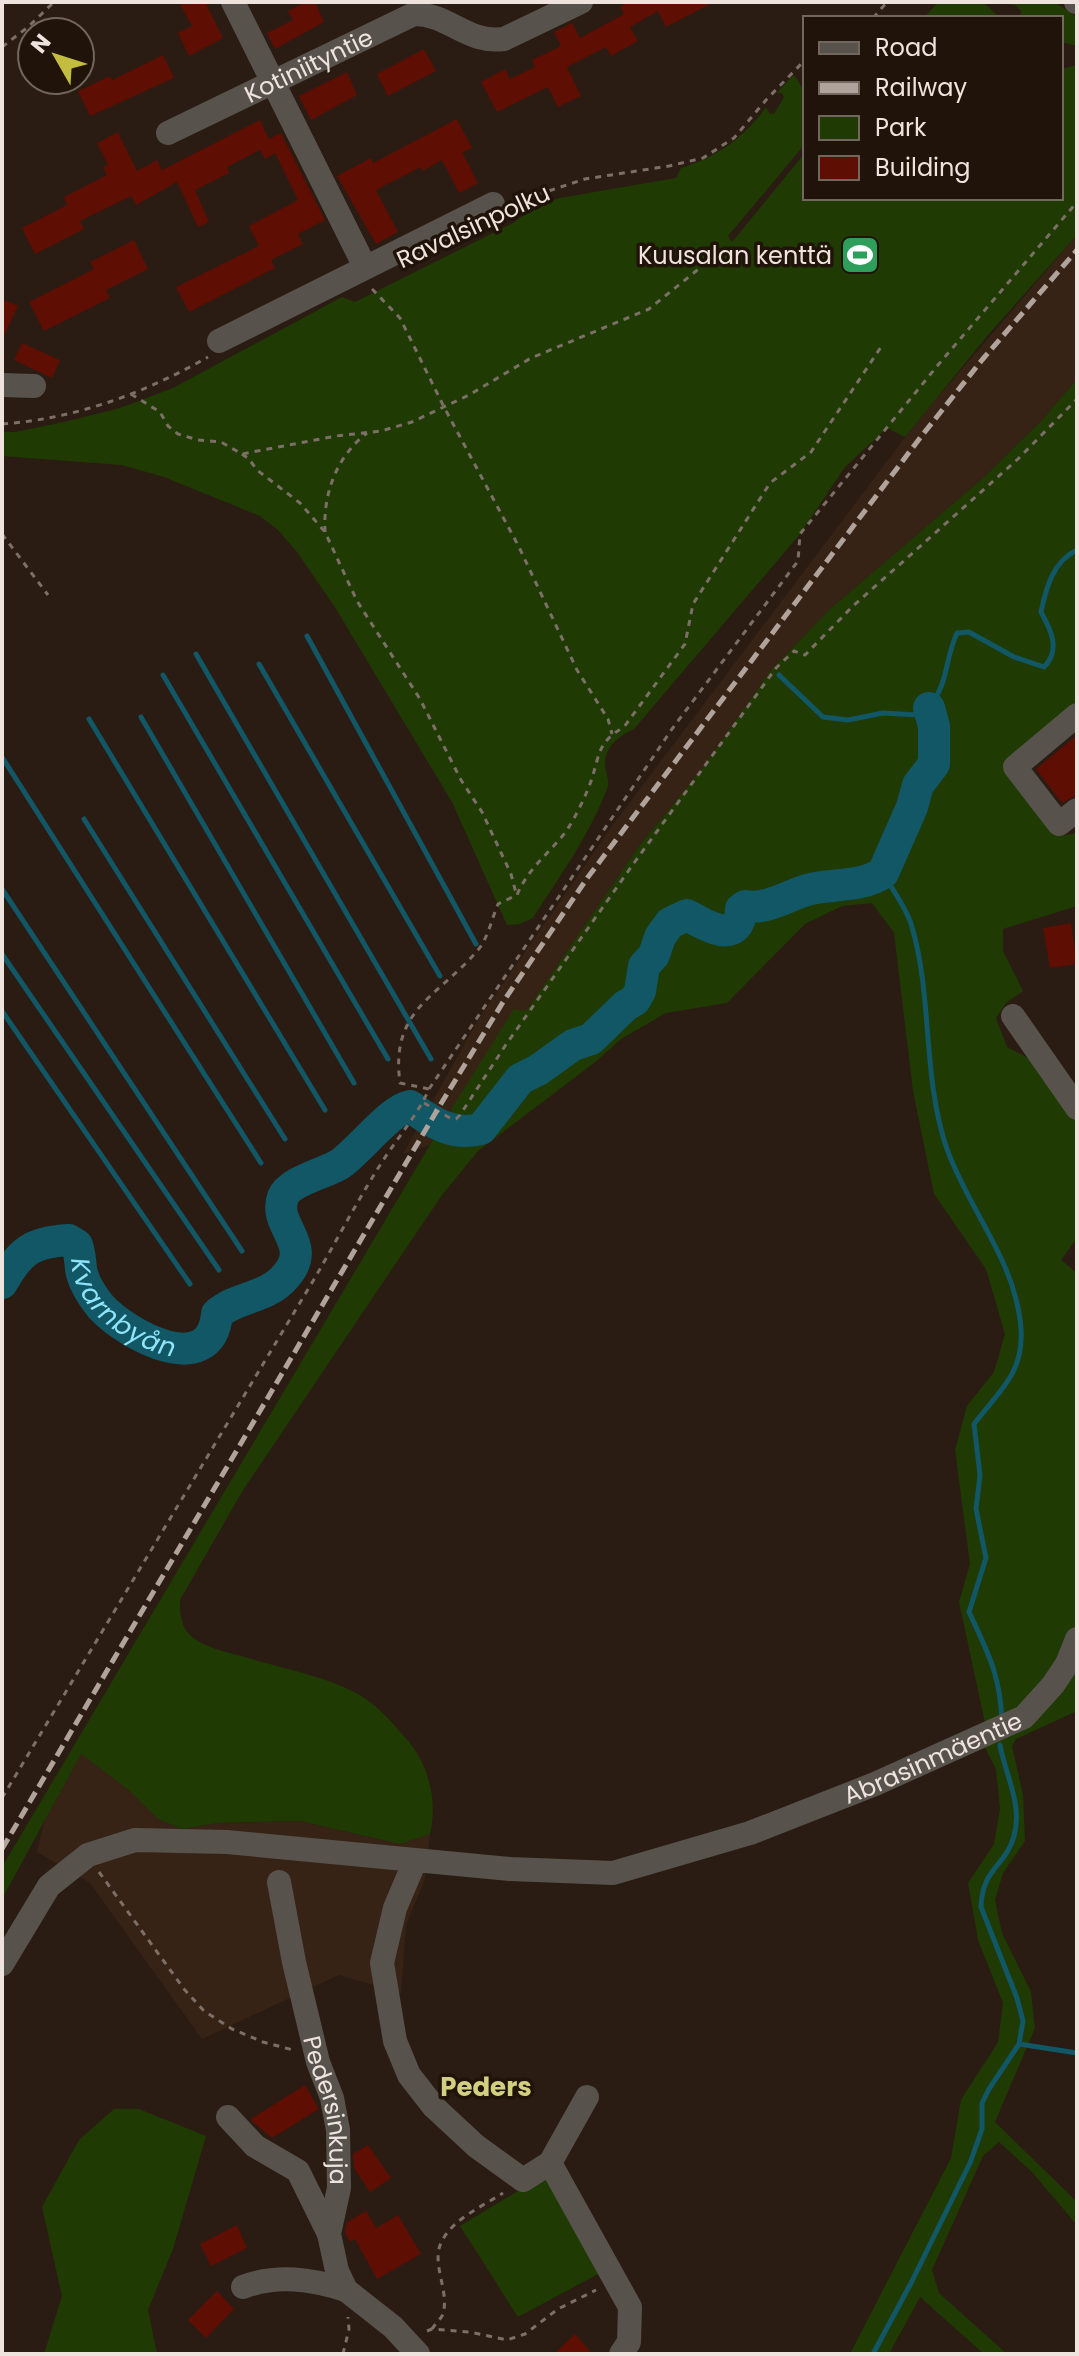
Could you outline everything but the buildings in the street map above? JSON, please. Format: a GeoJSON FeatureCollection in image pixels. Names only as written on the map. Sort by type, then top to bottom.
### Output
{"type":"FeatureCollection","features":[{"type":"Feature","properties":{"kind":"street"},"geometry":{"type":"LineString","coordinates":[[233,2],[367,276]]}},
{"type":"Feature","properties":{"kind":"street","name":"Kotiniityntie"},"geometry":{"type":"LineString","coordinates":[[168,133],[414,14],[436,17],[477,39],[489,41],[504,39],[581,2]]}},
{"type":"Feature","properties":{"kind":"street","name":"Ravalsinpolku"},"geometry":{"type":"LineString","coordinates":[[217,347],[367,276],[504,203]]}},
{"type":"Feature","properties":{"kind":"street"},"geometry":{"type":"LineString","coordinates":[[2,385],[34,386]]}},
{"type":"Feature","properties":{"kind":"street"},"geometry":{"type":"LineString","coordinates":[[1077,715],[1015,767],[1059,824],[1077,810]]}},
{"type":"Feature","properties":{"kind":"street"},"geometry":{"type":"LineString","coordinates":[[1013,1016],[1077,1108]]}},
{"type":"Feature","properties":{"kind":"street","name":"Abrasinmäentie"},"geometry":{"type":"LineString","coordinates":[[88,1855],[135,1840],[227,1842],[510,1869],[613,1873],[750,1833],[875,1784],[1024,1717],[1053,1685],[1067,1664],[1077,1639]]}},
{"type":"Feature","properties":{"kind":"street"},"geometry":{"type":"LineString","coordinates":[[2,1964],[49,1886],[88,1855]]}},
{"type":"Feature","properties":{"kind":"street"},"geometry":{"type":"LineString","coordinates":[[415,1861],[395,1908],[382,1963],[395,2041],[409,2075],[434,2107],[476,2146],[523,2180],[550,2163],[587,2097]]}},
{"type":"Feature","properties":{"kind":"street","name":"Pedersinkuja"},"geometry":{"type":"LineString","coordinates":[[279,1882],[294,1962],[338,2130],[339,2188],[329,2234],[337,2271],[346,2290]]}},
{"type":"Feature","properties":{"kind":"street"},"geometry":{"type":"LineString","coordinates":[[228,2117],[255,2146],[298,2171],[329,2234]]}},
{"type":"Feature","properties":{"kind":"street"},"geometry":{"type":"LineString","coordinates":[[550,2163],[630,2307],[629,2342],[621,2354]]}},
{"type":"Feature","properties":{"kind":"street"},"geometry":{"type":"LineString","coordinates":[[243,2287],[261,2280],[280,2278],[346,2290],[393,2327],[411,2347]]}},
{"type":"Feature","properties":{"kind":"path"},"geometry":{"type":"LineString","coordinates":[[2,47],[54,2]]}},
{"type":"Feature","properties":{"kind":"path","name":"Ravalsinpolku"},"geometry":{"type":"LineString","coordinates":[[504,203],[585,179],[703,158],[734,138],[803,62]]}},
{"type":"Feature","properties":{"kind":"path"},"geometry":{"type":"LineString","coordinates":[[2,1798],[429,1089],[672,729],[798,561],[800,534],[1077,202]]}},
{"type":"Feature","properties":{"kind":"path"},"geometry":{"type":"LineString","coordinates":[[242,454],[367,433],[412,422],[531,358],[649,309],[706,263],[717,244]]}},
{"type":"Feature","properties":{"kind":"path"},"geometry":{"type":"LineString","coordinates":[[367,276],[400,318],[519,547],[577,670],[608,719],[612,734]]}},
{"type":"Feature","properties":{"kind":"path"},"geometry":{"type":"LineString","coordinates":[[2,424],[60,416],[131,394],[217,347]]}},
{"type":"Feature","properties":{"kind":"path"},"geometry":{"type":"LineString","coordinates":[[429,1089],[400,1083],[397,1062],[408,1019],[480,948],[498,904],[517,895],[522,881],[567,829],[592,780],[598,750],[612,734],[624,727],[685,644],[693,604],[770,483],[811,452],[881,347]]}},
{"type":"Feature","properties":{"kind":"path"},"geometry":{"type":"LineString","coordinates":[[131,394],[160,412],[168,426],[178,434],[221,442],[242,454],[257,470],[300,503],[325,532],[357,601],[420,699],[461,780],[482,812],[511,874],[517,895]]}},
{"type":"Feature","properties":{"kind":"path"},"geometry":{"type":"LineString","coordinates":[[423,1102],[450,1118],[456,1119],[460,1115],[634,863],[776,668],[794,651],[805,655],[813,649],[852,607],[1018,459],[1077,399]]}},
{"type":"Feature","properties":{"kind":"path"},"geometry":{"type":"LineString","coordinates":[[325,532],[324,515],[336,469],[344,455],[367,433]]}},
{"type":"Feature","properties":{"kind":"path"},"geometry":{"type":"LineString","coordinates":[[2,534],[48,595]]}},
{"type":"Feature","properties":{"kind":"path"},"geometry":{"type":"LineString","coordinates":[[88,1855],[184,1989],[204,2011],[232,2029],[263,2042],[292,2049],[318,2062]]}},
{"type":"Feature","properties":{"kind":"path"},"geometry":{"type":"LineString","coordinates":[[411,2347],[442,2316],[444,2300],[437,2267],[441,2241],[453,2225],[523,2180]]}},
{"type":"Feature","properties":{"kind":"path"},"geometry":{"type":"LineString","coordinates":[[432,2329],[470,2332],[507,2340],[525,2334],[558,2309],[591,2294],[613,2278]]}},
{"type":"Feature","properties":{"kind":"path"},"geometry":{"type":"LineString","coordinates":[[343,2354],[349,2329],[346,2290]]}},
{"type":"Feature","properties":{"kind":"shaded area"},"geometry":{"type":"Polygon","coordinates":[[[1077,235],[1077,379],[1041,421],[983,478],[829,610],[771,670],[701,770],[639,846],[526,1011],[450,1111],[430,1145],[403,1154],[478,1020],[612,826],[918,420],[1077,235]]]}},
{"type":"Feature","properties":{"kind":"shaded area"},"geometry":{"type":"Polygon","coordinates":[[[81,1753],[130,1791],[158,1819],[182,1829],[218,1823],[300,1821],[400,1844],[430,1834],[425,1879],[406,1925],[401,1993],[339,1975],[202,2039],[90,1883],[37,1852],[44,1822],[81,1753]]]}},
{"type":"Feature","properties":{"kind":"green space"},"geometry":{"type":"Polygon","coordinates":[[[938,2],[983,2],[998,16],[926,16],[938,2]]]}},
{"type":"Feature","properties":{"kind":"green space"},"geometry":{"type":"Polygon","coordinates":[[[997,2],[1054,2],[1077,17],[1077,46],[1063,42],[1063,16],[1020,16],[1021,11],[1015,5],[997,2]]]}},
{"type":"Feature","properties":{"kind":"green space"},"geometry":{"type":"Polygon","coordinates":[[[1077,65],[1077,235],[988,335],[905,437],[887,428],[845,467],[800,534],[634,729],[612,745],[605,763],[608,786],[592,823],[533,918],[520,924],[507,925],[452,802],[336,609],[278,530],[260,516],[164,477],[122,465],[2,456],[2,432],[15,432],[120,408],[173,388],[342,297],[355,302],[513,223],[539,204],[676,178],[681,168],[718,152],[739,137],[766,107],[770,114],[774,114],[784,97],[782,93],[777,93],[792,76],[803,90],[803,146],[728,236],[732,242],[803,155],[803,200],[1063,200],[1063,68],[1077,65]]]}},
{"type":"Feature","properties":{"kind":"green space"},"geometry":{"type":"Polygon","coordinates":[[[1077,379],[1077,701],[1005,762],[1060,836],[1077,833],[1077,906],[1003,929],[1003,951],[1023,991],[1006,1003],[996,1018],[1007,1047],[1038,1063],[1077,1122],[1077,1238],[1061,1260],[1077,1273],[1077,1711],[1016,1739],[1012,1746],[1023,1795],[1025,1841],[1003,1873],[995,1900],[1002,1933],[1031,1992],[1035,2028],[995,2122],[1077,2202],[1077,2225],[1031,2171],[999,2142],[983,2156],[932,2270],[939,2293],[1007,2354],[984,2354],[920,2297],[889,2354],[850,2354],[951,2158],[961,2100],[998,2042],[1003,2003],[978,1940],[968,1883],[994,1844],[1000,1809],[996,1769],[982,1742],[985,1723],[959,1602],[970,1564],[955,1450],[967,1406],[994,1372],[1005,1334],[986,1269],[934,1194],[913,1091],[894,933],[872,903],[842,906],[805,924],[727,1003],[666,1013],[621,1039],[478,1151],[442,1195],[243,1490],[180,1600],[184,1626],[201,1643],[339,1685],[378,1708],[409,1742],[427,1773],[433,1810],[430,1834],[400,1844],[300,1821],[218,1823],[182,1829],[158,1819],[130,1791],[81,1754],[2,1899],[2,1867],[450,1111],[514,1009],[526,1011],[639,846],[701,770],[771,670],[829,610],[983,478],[1041,421],[1077,379]]]}},
{"type":"Feature","properties":{"kind":"green space"},"geometry":{"type":"Polygon","coordinates":[[[114,2109],[139,2109],[206,2136],[173,2249],[148,2310],[157,2354],[44,2354],[62,2296],[42,2207],[79,2140],[114,2109]]]}},
{"type":"Feature","properties":{"kind":"green space"},"geometry":{"type":"Polygon","coordinates":[[[546,2174],[598,2274],[518,2317],[460,2226],[546,2174]]]}},
{"type":"Feature","properties":{"kind":"waterway"},"geometry":{"type":"LineString","coordinates":[[779,675],[823,717],[848,720],[883,713],[918,715],[929,706],[941,687],[957,633],[969,632],[1014,657],[1044,667],[1053,647],[1051,633],[1041,612],[1045,594],[1056,568],[1077,550]]}},
{"type":"Feature","properties":{"kind":"waterway"},"geometry":{"type":"LineString","coordinates":[[307,636],[476,944]]}},
{"type":"Feature","properties":{"kind":"waterway"},"geometry":{"type":"LineString","coordinates":[[196,654],[431,1059]]}},
{"type":"Feature","properties":{"kind":"waterway"},"geometry":{"type":"LineString","coordinates":[[259,664],[440,976]]}},
{"type":"Feature","properties":{"kind":"waterway"},"geometry":{"type":"LineString","coordinates":[[163,675],[388,1059]]}},
{"type":"Feature","properties":{"kind":"waterway","name":"Kvarnbyån"},"geometry":{"type":"LineString","coordinates":[[2,1283],[28,1250],[45,1243],[69,1240],[77,1245],[82,1274],[89,1289],[113,1318],[166,1346],[185,1349],[200,1345],[211,1334],[217,1314],[269,1290],[285,1277],[293,1265],[295,1245],[281,1208],[283,1197],[292,1186],[340,1164],[394,1114],[410,1106],[426,1118],[452,1129],[481,1129],[520,1079],[573,1045],[591,1039],[635,1000],[640,991],[644,966],[654,955],[660,937],[670,923],[687,915],[712,928],[728,930],[735,927],[745,906],[769,904],[807,890],[855,883],[883,873],[912,807],[918,785],[934,764],[934,726],[929,708]]}},
{"type":"Feature","properties":{"kind":"waterway"},"geometry":{"type":"LineString","coordinates":[[141,717],[354,1083]]}},
{"type":"Feature","properties":{"kind":"waterway"},"geometry":{"type":"LineString","coordinates":[[89,719],[325,1110]]}},
{"type":"Feature","properties":{"kind":"waterway"},"geometry":{"type":"LineString","coordinates":[[2,757],[261,1163]]}},
{"type":"Feature","properties":{"kind":"waterway"},"geometry":{"type":"LineString","coordinates":[[84,819],[285,1139]]}},
{"type":"Feature","properties":{"kind":"waterway"},"geometry":{"type":"LineString","coordinates":[[883,873],[910,920],[919,954],[934,1094],[947,1149],[1001,1259],[1017,1304],[1021,1329],[1021,1345],[1014,1370],[974,1424],[980,1475],[976,1509],[986,1558],[969,1612],[996,1677],[1002,1721]]}},
{"type":"Feature","properties":{"kind":"waterway"},"geometry":{"type":"LineString","coordinates":[[2,889],[242,1251]]}},
{"type":"Feature","properties":{"kind":"waterway"},"geometry":{"type":"LineString","coordinates":[[2,954],[219,1270]]}},
{"type":"Feature","properties":{"kind":"waterway"},"geometry":{"type":"LineString","coordinates":[[2,1011],[190,1284]]}},
{"type":"Feature","properties":{"kind":"waterway"},"geometry":{"type":"LineString","coordinates":[[873,2354],[970,2163],[982,2129],[982,2103],[1019,2044],[1023,2021],[1017,1998],[981,1907],[985,1884],[1006,1854],[1016,1824],[1015,1801],[1000,1745]]}},
{"type":"Feature","properties":{"kind":"waterway"},"geometry":{"type":"LineString","coordinates":[[1019,2044],[1077,2053]]}},
{"type":"Feature","properties":{"kind":"railway"},"geometry":{"type":"LineString","coordinates":[[2,1849],[503,1002],[588,877],[920,438],[982,360],[1077,250]]}},
{"type":"Feature","properties":{"kind":"place","name":"Kuusalan kenttä"},"geometry":{"type":"Point","coordinates":[860,255]}},
{"type":"Feature","properties":{"kind":"district","name":"Peders"},"geometry":{"type":"Point","coordinates":[486,2087]}}]}
